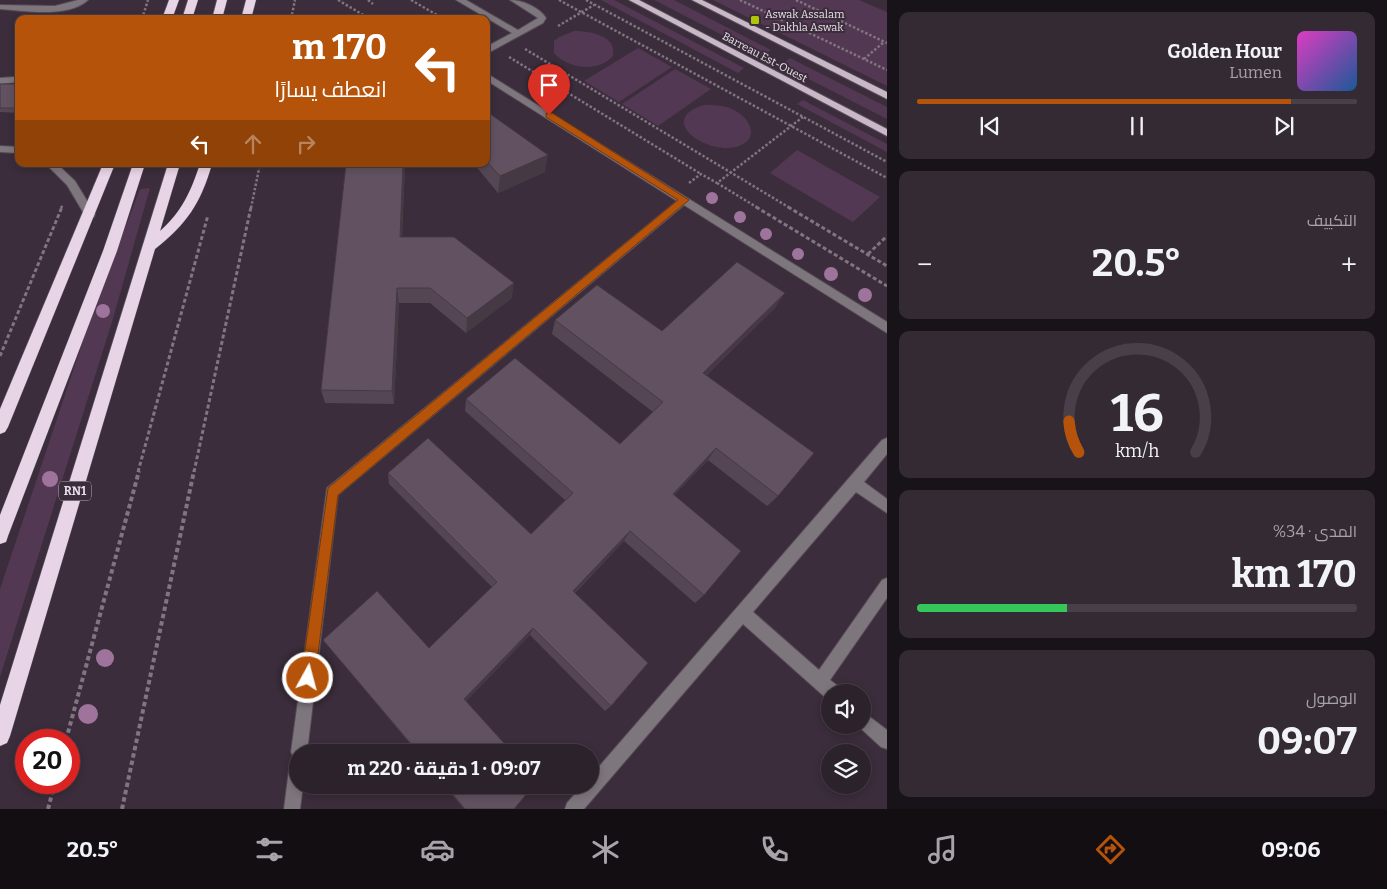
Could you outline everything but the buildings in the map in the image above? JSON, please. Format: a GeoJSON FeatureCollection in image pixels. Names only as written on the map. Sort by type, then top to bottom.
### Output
{"type":"FeatureCollection","features":[{"type":"Feature","properties":{"kind":"highway"},"geometry":{"type":"LineString","coordinates":[[168,15],[174,0]]}},
{"type":"Feature","properties":{"kind":"highway"},"geometry":{"type":"LineString","coordinates":[[188,15],[194,0]]}},
{"type":"Feature","properties":{"kind":"highway"},"geometry":{"type":"LineString","coordinates":[[218,15],[222,0]]}},
{"type":"Feature","properties":{"kind":"highway"},"geometry":{"type":"LineString","coordinates":[[247,15],[251,0]]}},
{"type":"Feature","properties":{"kind":"highway"},"geometry":{"type":"LineString","coordinates":[[1,424],[90,214],[108,167]]}},
{"type":"Feature","properties":{"kind":"highway"},"geometry":{"type":"LineString","coordinates":[[0,536],[110,250],[138,167]]}},
{"type":"Feature","properties":{"kind":"highway","name":"RN1"},"geometry":{"type":"LineString","coordinates":[[0,736],[173,167]]}},
{"type":"Feature","properties":{"kind":"highway"},"geometry":{"type":"LineString","coordinates":[[150,246],[177,224],[187,211],[200,186],[205,167]]}},
{"type":"Feature","properties":{"kind":"main road","name":"Barreau Est-Ouest"},"geometry":{"type":"LineString","coordinates":[[633,0],[887,133]]}},
{"type":"Feature","properties":{"kind":"main road","name":"Barreau Est-Ouest"},"geometry":{"type":"LineString","coordinates":[[696,0],[887,96]]}},
{"type":"Feature","properties":{"kind":"street"},"geometry":{"type":"LineString","coordinates":[[0,7],[59,8],[76,6],[84,0]]}},
{"type":"Feature","properties":{"kind":"street"},"geometry":{"type":"LineString","coordinates":[[460,0],[486,15]]}},
{"type":"Feature","properties":{"kind":"street"},"geometry":{"type":"LineString","coordinates":[[490,48],[540,21],[542,18],[514,0]]}},
{"type":"Feature","properties":{"kind":"street"},"geometry":{"type":"LineString","coordinates":[[490,17],[518,33]]}},
{"type":"Feature","properties":{"kind":"street"},"geometry":{"type":"LineString","coordinates":[[490,79],[887,328]]}},
{"type":"Feature","properties":{"kind":"street"},"geometry":{"type":"LineString","coordinates":[[0,81],[14,82]]}},
{"type":"Feature","properties":{"kind":"street"},"geometry":{"type":"LineString","coordinates":[[0,150],[15,150]]}},
{"type":"Feature","properties":{"kind":"street"},"geometry":{"type":"LineString","coordinates":[[54,167],[71,183],[90,214]]}},
{"type":"Feature","properties":{"kind":"street"},"geometry":{"type":"LineString","coordinates":[[300,744],[332,492],[679,197]]}},
{"type":"Feature","properties":{"kind":"street"},"geometry":{"type":"LineString","coordinates":[[573,809],[887,444]]}},
{"type":"Feature","properties":{"kind":"street"},"geometry":{"type":"LineString","coordinates":[[855,483],[887,507]]}},
{"type":"Feature","properties":{"kind":"street"},"geometry":{"type":"LineString","coordinates":[[828,684],[887,585]]}},
{"type":"Feature","properties":{"kind":"street"},"geometry":{"type":"LineString","coordinates":[[742,613],[823,684]]}},
{"type":"Feature","properties":{"kind":"street"},"geometry":{"type":"LineString","coordinates":[[871,727],[887,740]]}},
{"type":"Feature","properties":{"kind":"street"},"geometry":{"type":"LineString","coordinates":[[292,809],[294,794]]}},
{"type":"Feature","properties":{"kind":"path"},"geometry":{"type":"LineString","coordinates":[[143,15],[148,0]]}},
{"type":"Feature","properties":{"kind":"path"},"geometry":{"type":"LineString","coordinates":[[292,15],[295,0]]}},
{"type":"Feature","properties":{"kind":"path"},"geometry":{"type":"LineString","coordinates":[[338,0],[363,15]]}},
{"type":"Feature","properties":{"kind":"path"},"geometry":{"type":"LineString","coordinates":[[368,0],[374,4]]}},
{"type":"Feature","properties":{"kind":"path"},"geometry":{"type":"LineString","coordinates":[[411,0],[437,15]]}},
{"type":"Feature","properties":{"kind":"path"},"geometry":{"type":"LineString","coordinates":[[559,0],[887,178]]}},
{"type":"Feature","properties":{"kind":"path"},"geometry":{"type":"LineString","coordinates":[[586,0],[887,162]]}},
{"type":"Feature","properties":{"kind":"path"},"geometry":{"type":"LineString","coordinates":[[740,0],[887,70]]}},
{"type":"Feature","properties":{"kind":"path"},"geometry":{"type":"LineString","coordinates":[[796,0],[886,42],[864,59]]}},
{"type":"Feature","properties":{"kind":"path"},"geometry":{"type":"LineString","coordinates":[[521,47],[887,266]]}},
{"type":"Feature","properties":{"kind":"path"},"geometry":{"type":"LineString","coordinates":[[490,50],[717,183],[887,286]]}},
{"type":"Feature","properties":{"kind":"path"},"geometry":{"type":"LineString","coordinates":[[717,183],[803,116]]}},
{"type":"Feature","properties":{"kind":"path"},"geometry":{"type":"LineString","coordinates":[[122,809],[259,167]]}},
{"type":"Feature","properties":{"kind":"path"},"geometry":{"type":"LineString","coordinates":[[679,197],[701,174]]}},
{"type":"Feature","properties":{"kind":"path"},"geometry":{"type":"LineString","coordinates":[[0,356],[71,183]]}},
{"type":"Feature","properties":{"kind":"path"},"geometry":{"type":"LineString","coordinates":[[69,729],[208,212]]}},
{"type":"Feature","properties":{"kind":"path"},"geometry":{"type":"LineString","coordinates":[[868,254],[887,236]]}},
{"type":"Feature","properties":{"kind":"path"},"geometry":{"type":"LineString","coordinates":[[48,809],[52,794]]}},
{"type":"Feature","properties":{"kind":"shaded area"},"geometry":{"type":"Polygon","coordinates":[[[601,0],[614,0],[744,68],[738,73],[601,0]]]}},
{"type":"Feature","properties":{"kind":"shaded area"},"geometry":{"type":"Polygon","coordinates":[[[654,0],[674,0],[771,50],[763,56],[654,0]]]}},
{"type":"Feature","properties":{"kind":"shaded area"},"geometry":{"type":"Polygon","coordinates":[[[713,0],[859,0],[887,12],[887,86],[713,0]]]}},
{"type":"Feature","properties":{"kind":"shaded area"},"geometry":{"type":"Polygon","coordinates":[[[574,31],[594,33],[606,39],[611,43],[613,56],[599,65],[591,67],[567,63],[554,53],[554,41],[574,31]]]}},
{"type":"Feature","properties":{"kind":"shaded area"},"geometry":{"type":"Polygon","coordinates":[[[638,48],[672,67],[619,102],[584,81],[638,48]]]}},
{"type":"Feature","properties":{"kind":"shaded area"},"geometry":{"type":"Polygon","coordinates":[[[790,58],[887,107],[887,119],[781,65],[790,58]]]}},
{"type":"Feature","properties":{"kind":"shaded area"},"geometry":{"type":"Polygon","coordinates":[[[675,69],[711,89],[658,126],[622,104],[675,69]]]}},
{"type":"Feature","properties":{"kind":"shaded area"},"geometry":{"type":"Polygon","coordinates":[[[803,100],[887,144],[887,152],[797,104],[803,100]]]}},
{"type":"Feature","properties":{"kind":"shaded area"},"geometry":{"type":"Polygon","coordinates":[[[704,105],[723,106],[739,113],[748,122],[751,133],[750,138],[739,146],[726,148],[701,142],[691,135],[685,127],[684,119],[690,111],[704,105]]]}},
{"type":"Feature","properties":{"kind":"shaded area"},"geometry":{"type":"Polygon","coordinates":[[[797,150],[880,197],[853,222],[770,173],[797,150]]]}},
{"type":"Feature","properties":{"kind":"shaded area"},"geometry":{"type":"Polygon","coordinates":[[[150,188],[112,322],[0,677],[0,589],[91,317],[140,189],[150,188]]]}},
{"type":"Feature","properties":{"kind":"place","name":"Aswak Assalam - Dakhla Aswak"},"geometry":{"type":"Point","coordinates":[755,20]}},
{"type":"Feature","properties":{"kind":"route"},"geometry":{"type":"LineString","coordinates":[[308,678],[332,492],[684,200],[549,115]]}}]}
